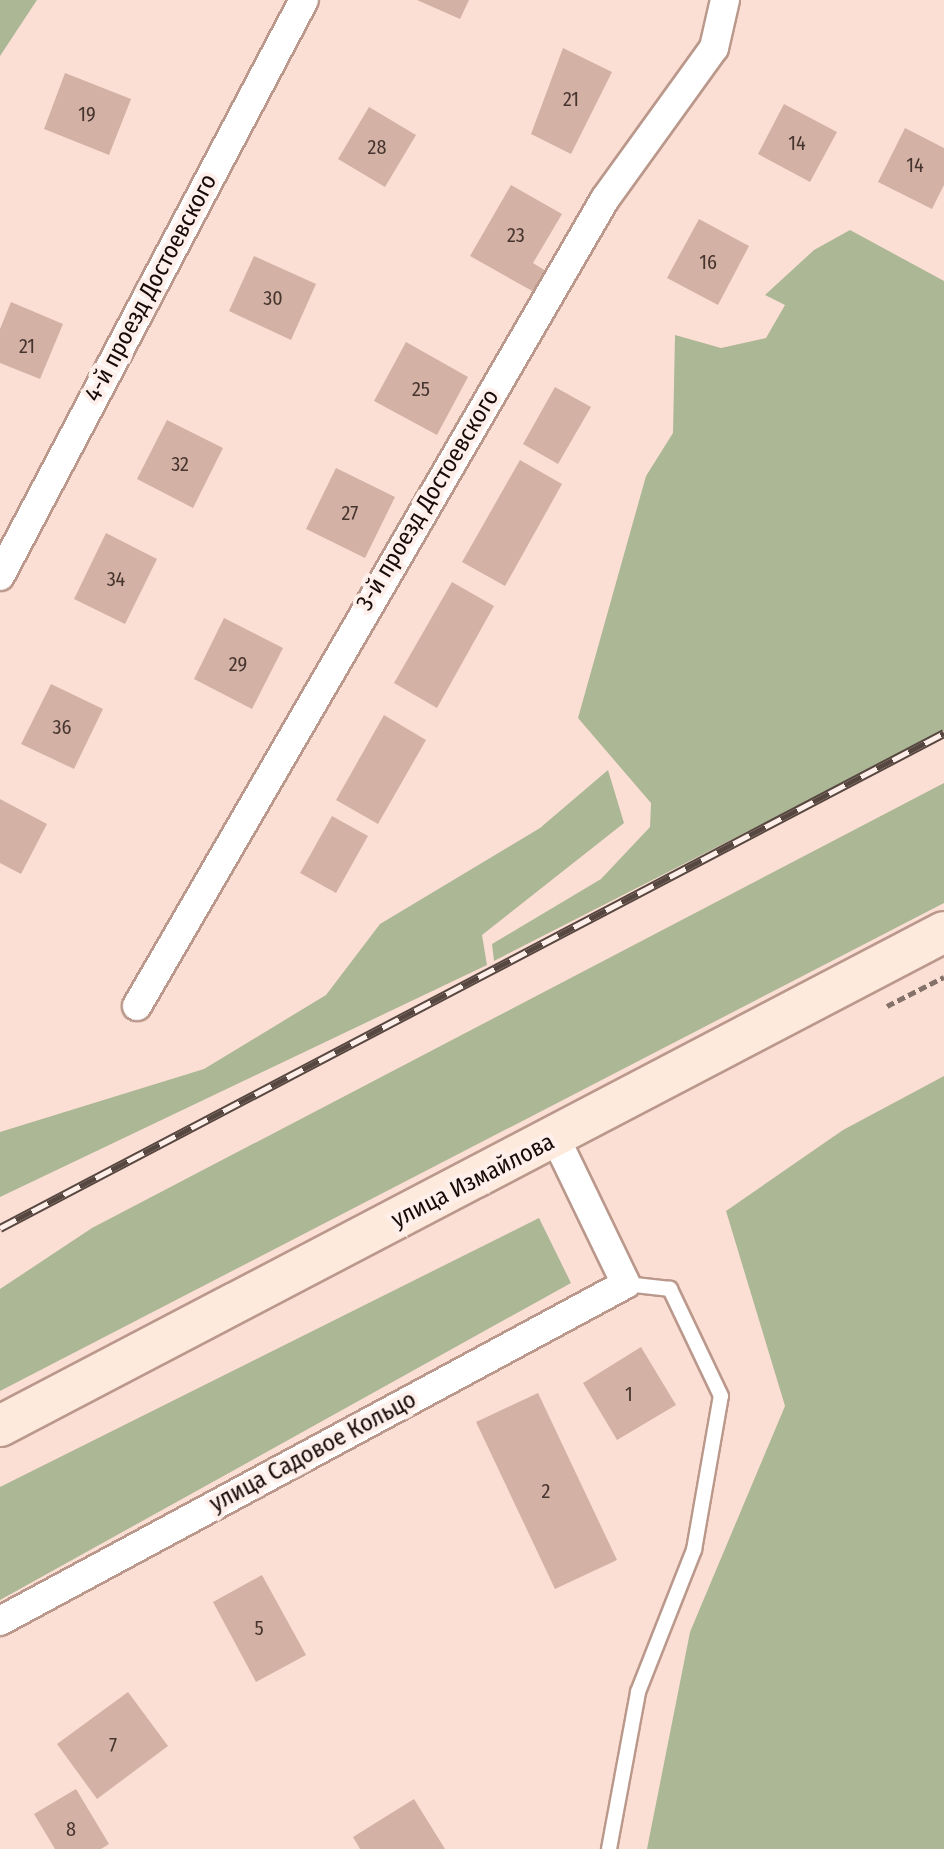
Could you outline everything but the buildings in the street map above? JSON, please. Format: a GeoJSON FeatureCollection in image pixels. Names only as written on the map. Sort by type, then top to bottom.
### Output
{"type":"FeatureCollection","features":[{"type":"Feature","properties":{"kind":"main road","name":"улица Измайлова"},"geometry":{"type":"LineString","coordinates":[[0,1426],[556,1139],[944,932]]}},
{"type":"Feature","properties":{"kind":"street","name":"4-й проезд Достоевского"},"geometry":{"type":"LineString","coordinates":[[0,576],[304,0]]}},
{"type":"Feature","properties":{"kind":"street","name":"3-й проезд Достоевского"},"geometry":{"type":"LineString","coordinates":[[137,1006],[605,199],[714,48],[725,0]]}},
{"type":"Feature","properties":{"kind":"street"},"geometry":{"type":"LineString","coordinates":[[556,1139],[626,1284]]}},
{"type":"Feature","properties":{"kind":"street","name":"улица Садовое Кольцо"},"geometry":{"type":"LineString","coordinates":[[0,1621],[626,1284]]}},
{"type":"Feature","properties":{"kind":"lane"},"geometry":{"type":"LineString","coordinates":[[609,1849],[638,1692],[694,1550],[721,1396],[670,1289],[626,1284]]}},
{"type":"Feature","properties":{"kind":"green space"},"geometry":{"type":"Polygon","coordinates":[[[0,0],[37,0],[0,56],[0,0]]]}},
{"type":"Feature","properties":{"kind":"green space"},"geometry":{"type":"Polygon","coordinates":[[[850,230],[944,281],[944,731],[494,961],[492,944],[601,879],[650,827],[651,803],[578,718],[646,476],[673,433],[675,335],[721,348],[766,338],[785,305],[765,295],[814,250],[850,230]]]}},
{"type":"Feature","properties":{"kind":"green space"},"geometry":{"type":"Polygon","coordinates":[[[608,770],[624,823],[482,935],[487,965],[0,1197],[0,1132],[204,1069],[326,995],[380,924],[540,828],[608,770]]]}},
{"type":"Feature","properties":{"kind":"green space"},"geometry":{"type":"Polygon","coordinates":[[[944,783],[944,903],[0,1391],[0,1289],[92,1228],[944,783]]]}},
{"type":"Feature","properties":{"kind":"green space"},"geometry":{"type":"Polygon","coordinates":[[[944,1076],[944,1849],[647,1849],[690,1632],[785,1406],[726,1211],[843,1130],[944,1076]]]}},
{"type":"Feature","properties":{"kind":"green space"},"geometry":{"type":"Polygon","coordinates":[[[539,1218],[571,1283],[0,1600],[0,1487],[539,1218]]]}},
{"type":"Feature","properties":{"kind":"railway"},"geometry":{"type":"LineString","coordinates":[[0,1228],[944,733]]}}]}
